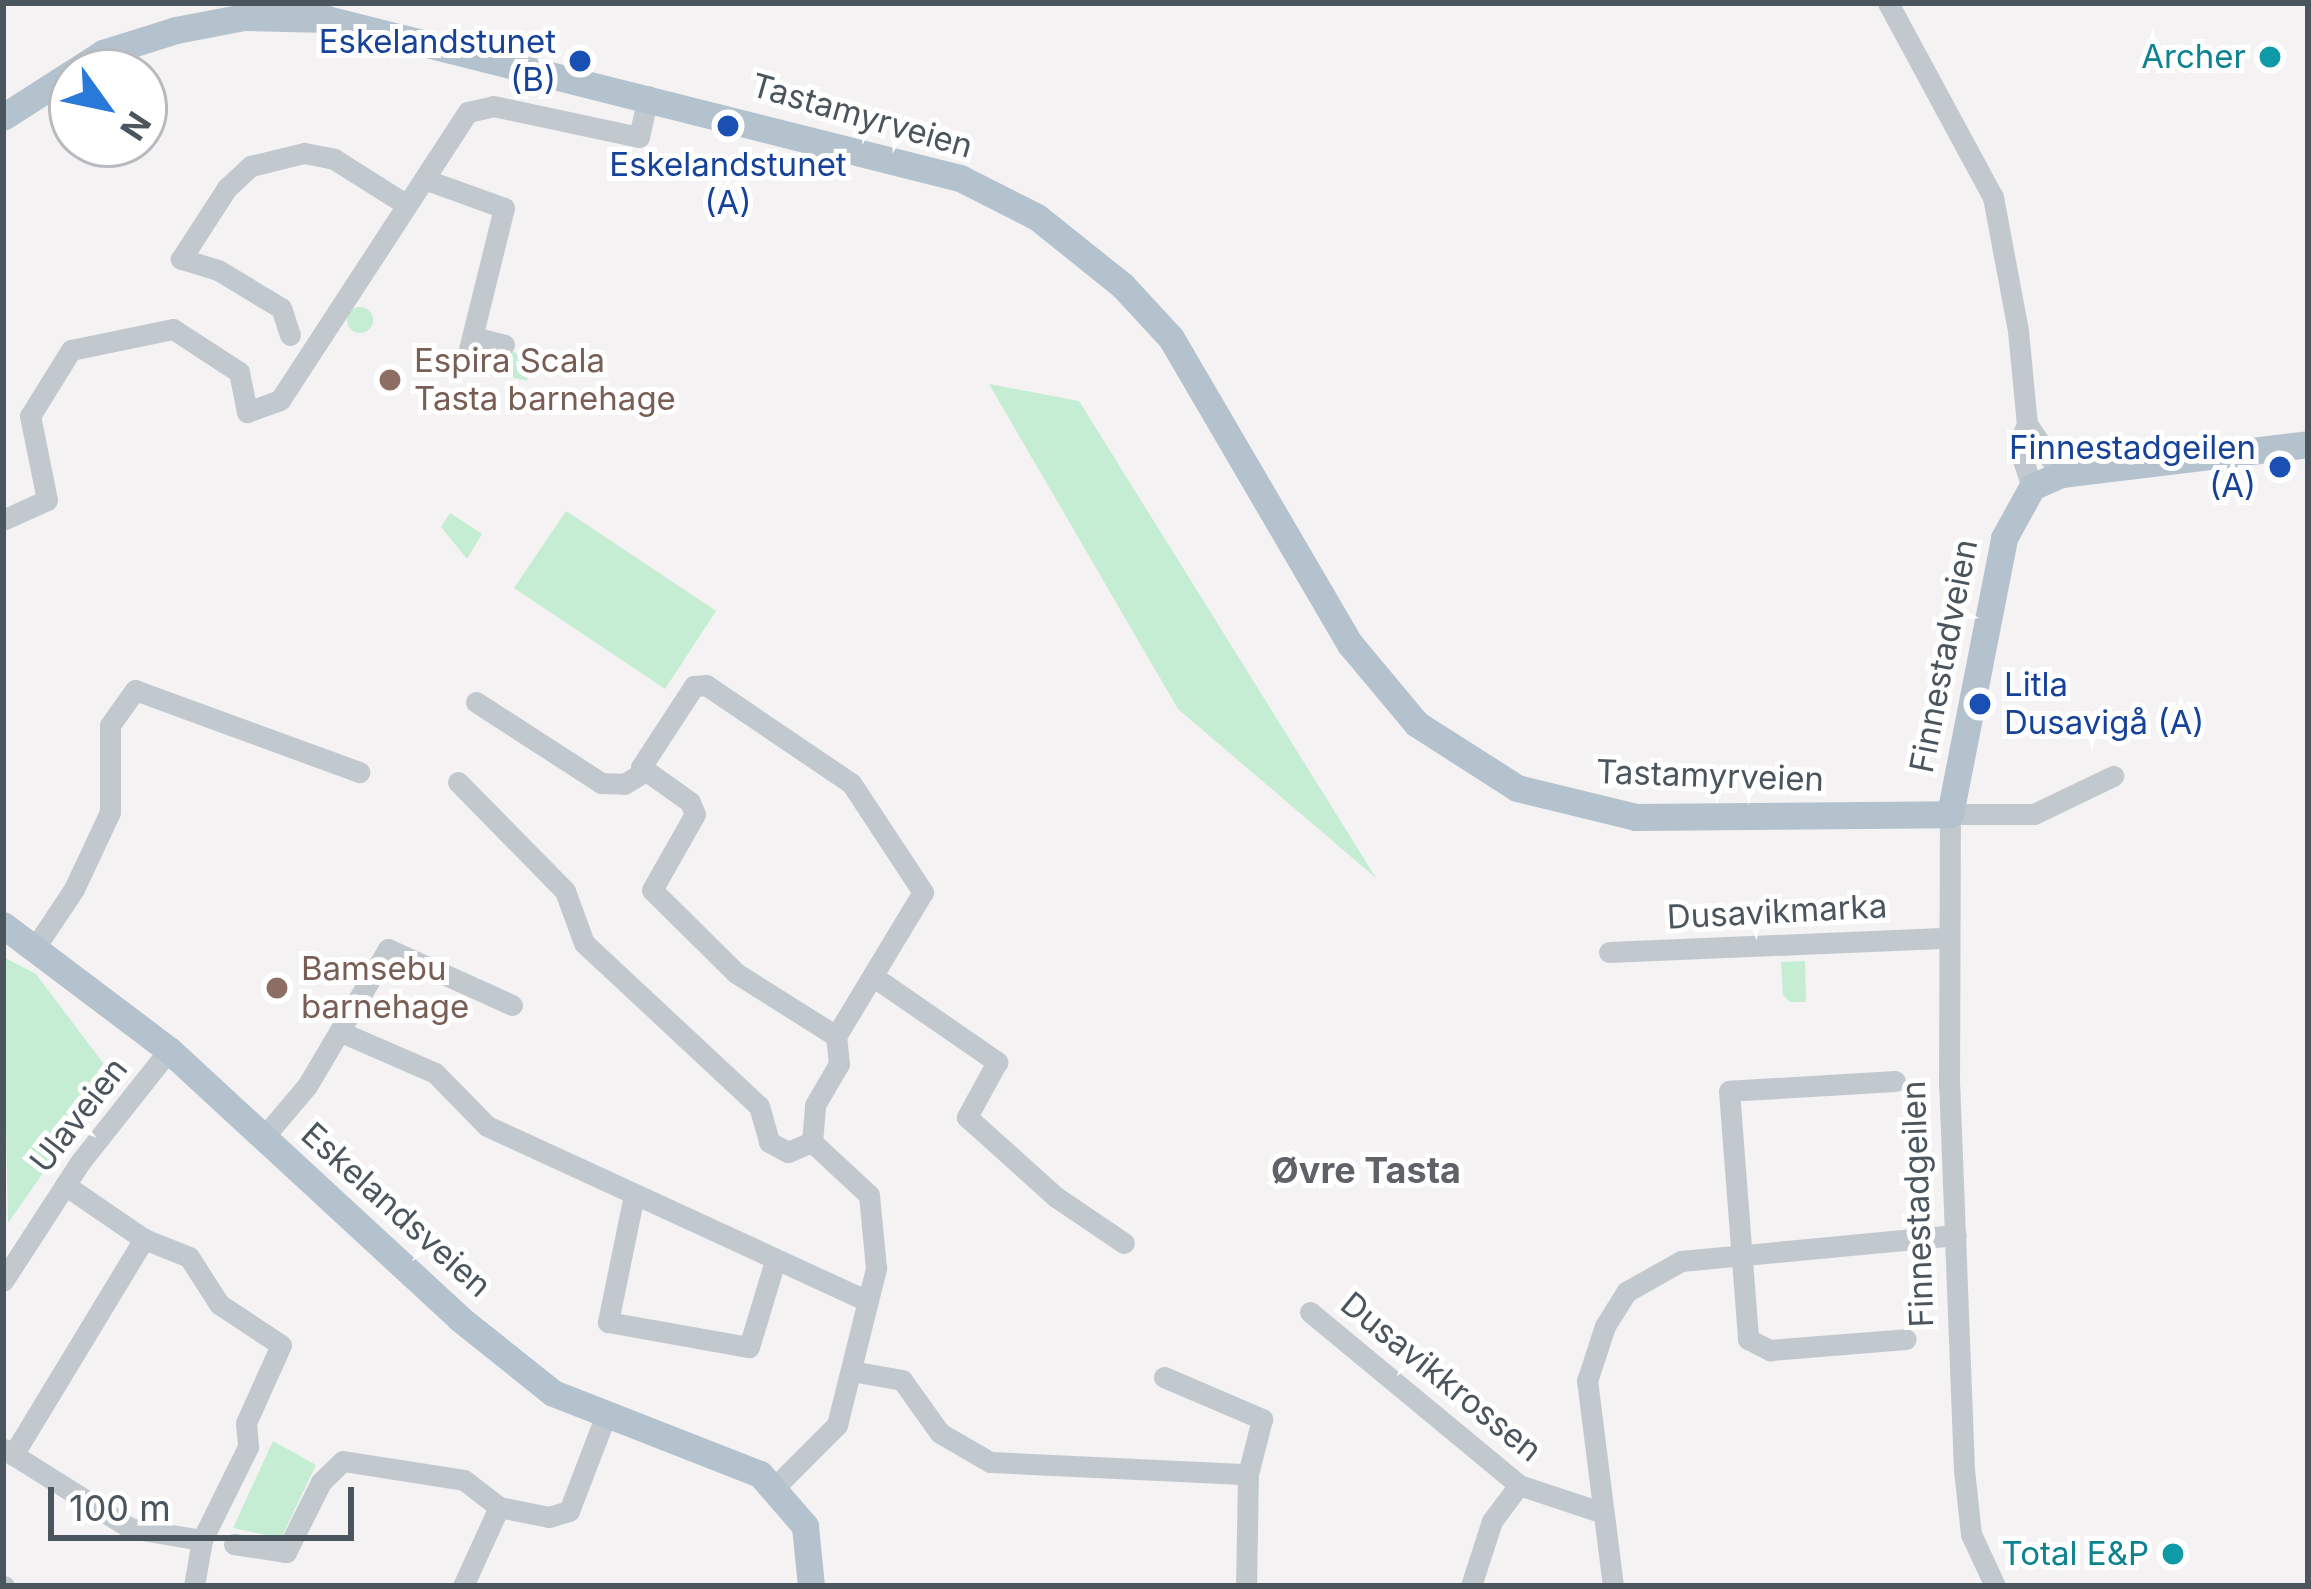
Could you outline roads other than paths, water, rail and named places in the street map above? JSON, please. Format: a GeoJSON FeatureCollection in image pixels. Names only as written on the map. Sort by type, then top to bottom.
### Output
{"type":"FeatureCollection","features":[{"type":"Feature","properties":{"kind":"main road","name":"Tastamyrveien"},"geometry":{"type":"LineString","coordinates":[[3,117],[103,53],[244,17],[327,19],[960,178],[1037,217],[1088,258],[1171,338],[1378,684],[1417,724],[1498,778],[1577,808],[1636,817],[1950,814]]}},
{"type":"Feature","properties":{"kind":"main road"},"geometry":{"type":"LineString","coordinates":[[2032,487],[2061,474],[2308,444]]}},
{"type":"Feature","properties":{"kind":"main road","name":"Finnestadveien"},"geometry":{"type":"LineString","coordinates":[[1950,814],[2004,538],[2032,487]]}},
{"type":"Feature","properties":{"kind":"main road","name":"Eskelandsveien"},"geometry":{"type":"LineString","coordinates":[[3,926],[36,946],[170,1051],[459,1318],[553,1393],[605,1417],[740,1460],[775,1486]]}},
{"type":"Feature","properties":{"kind":"main road"},"geometry":{"type":"LineString","coordinates":[[775,1486],[805,1526],[811,1586]]}},
{"type":"Feature","properties":{"kind":"street"},"geometry":{"type":"LineString","coordinates":[[1888,3],[1993,197],[2026,424],[2061,474]]}},
{"type":"Feature","properties":{"kind":"street"},"geometry":{"type":"LineString","coordinates":[[3,520],[47,500],[30,416],[71,350],[173,328],[238,372],[247,412],[280,400],[472,109],[639,136],[648,96]]}},
{"type":"Feature","properties":{"kind":"street"},"geometry":{"type":"LineString","coordinates":[[290,335],[281,308],[218,270],[182,259],[227,188],[251,166],[304,153],[334,159],[406,206]]}},
{"type":"Feature","properties":{"kind":"street"},"geometry":{"type":"LineString","coordinates":[[424,178],[504,208],[471,345],[504,344]]}},
{"type":"Feature","properties":{"kind":"street"},"geometry":{"type":"LineString","coordinates":[[2026,424],[2018,445],[2032,487]]}},
{"type":"Feature","properties":{"kind":"street"},"geometry":{"type":"LineString","coordinates":[[476,702],[601,783],[624,784],[642,773],[700,683],[851,783],[923,892],[836,1036],[838,1064],[814,1106],[812,1142]]}},
{"type":"Feature","properties":{"kind":"street"},"geometry":{"type":"LineString","coordinates":[[36,946],[74,889],[110,812],[110,724],[135,690],[359,772]]}},
{"type":"Feature","properties":{"kind":"street"},"geometry":{"type":"LineString","coordinates":[[642,773],[690,802],[694,814],[652,886],[655,896],[736,973],[836,1036]]}},
{"type":"Feature","properties":{"kind":"street","name":"Finnestadveien"},"geometry":{"type":"LineString","coordinates":[[1950,814],[2034,814],[2113,776]]}},
{"type":"Feature","properties":{"kind":"street"},"geometry":{"type":"LineString","coordinates":[[458,782],[565,891],[584,943],[759,1106],[769,1142],[788,1152],[812,1142]]}},
{"type":"Feature","properties":{"kind":"street","name":"Finnestadgeilen"},"geometry":{"type":"LineString","coordinates":[[1950,814],[1948,938],[1956,1235],[1971,1534],[1995,1586]]}},
{"type":"Feature","properties":{"kind":"street","name":"Dusavikmarka"},"geometry":{"type":"LineString","coordinates":[[1609,952],[1948,938]]}},
{"type":"Feature","properties":{"kind":"street"},"geometry":{"type":"LineString","coordinates":[[263,1138],[340,1032],[388,949],[512,1005]]}},
{"type":"Feature","properties":{"kind":"street"},"geometry":{"type":"LineString","coordinates":[[874,977],[997,1062],[967,1117],[1124,1243]]}},
{"type":"Feature","properties":{"kind":"street"},"geometry":{"type":"LineString","coordinates":[[340,1032],[434,1073],[487,1126],[868,1301]]}},
{"type":"Feature","properties":{"kind":"street","name":"Ulaveien"},"geometry":{"type":"LineString","coordinates":[[3,1281],[65,1185],[170,1051]]}},
{"type":"Feature","properties":{"kind":"street"},"geometry":{"type":"LineString","coordinates":[[1895,1081],[1729,1091],[1748,1339],[1760,1348],[1906,1339]]}},
{"type":"Feature","properties":{"kind":"street"},"geometry":{"type":"LineString","coordinates":[[775,1486],[837,1425],[876,1268],[869,1195],[812,1142]]}},
{"type":"Feature","properties":{"kind":"street"},"geometry":{"type":"LineString","coordinates":[[65,1185],[144,1239],[189,1257],[219,1304],[281,1346],[246,1423],[248,1447],[202,1540],[194,1586]]}},
{"type":"Feature","properties":{"kind":"street"},"geometry":{"type":"LineString","coordinates":[[634,1195],[608,1322],[749,1347],[775,1261]]}},
{"type":"Feature","properties":{"kind":"street"},"geometry":{"type":"LineString","coordinates":[[1613,1586],[1587,1382],[1616,1305],[1655,1270],[1739,1256],[1956,1235]]}},
{"type":"Feature","properties":{"kind":"street"},"geometry":{"type":"LineString","coordinates":[[144,1239],[8,1451],[130,1528],[202,1540]]}},
{"type":"Feature","properties":{"kind":"street","name":"Dusavikkrossen"},"geometry":{"type":"LineString","coordinates":[[1310,1312],[1519,1486],[1600,1512]]}},
{"type":"Feature","properties":{"kind":"street"},"geometry":{"type":"LineString","coordinates":[[851,1371],[902,1380],[940,1433],[990,1462],[1248,1474]]}},
{"type":"Feature","properties":{"kind":"street"},"geometry":{"type":"LineString","coordinates":[[1164,1377],[1262,1420],[1248,1474],[1246,1586]]}},
{"type":"Feature","properties":{"kind":"street"},"geometry":{"type":"LineString","coordinates":[[234,1544],[286,1552],[320,1482],[344,1461],[464,1480],[499,1507],[549,1517],[569,1511],[605,1417]]}},
{"type":"Feature","properties":{"kind":"street"},"geometry":{"type":"LineString","coordinates":[[1471,1586],[1492,1521],[1519,1486]]}},
{"type":"Feature","properties":{"kind":"street"},"geometry":{"type":"LineString","coordinates":[[463,1586],[499,1507]]}},
{"type":"Feature","properties":{"kind":"place","name":"Archer"},"geometry":{"type":"Point","coordinates":[2270,57]}},
{"type":"Feature","properties":{"kind":"place","name":"Eskelandstunet (B)"},"geometry":{"type":"Point","coordinates":[580,61]}},
{"type":"Feature","properties":{"kind":"place","name":"Eskelandstunet (A)"},"geometry":{"type":"Point","coordinates":[728,126]}},
{"type":"Feature","properties":{"kind":"place","name":"Espira Scala Tasta barnehage"},"geometry":{"type":"Point","coordinates":[390,380]}},
{"type":"Feature","properties":{"kind":"place","name":"Finnestadgeilen (A)"},"geometry":{"type":"Point","coordinates":[2280,467]}},
{"type":"Feature","properties":{"kind":"place","name":"Litla Dusavigå (A)"},"geometry":{"type":"Point","coordinates":[1980,704]}},
{"type":"Feature","properties":{"kind":"place","name":"Bamsebu barnehage"},"geometry":{"type":"Point","coordinates":[277,988]}},
{"type":"Feature","properties":{"kind":"place","name":"Total E&P"},"geometry":{"type":"Point","coordinates":[2173,1554]}},
{"type":"Feature","properties":{"kind":"district","name":"Øvre Tasta"},"geometry":{"type":"Point","coordinates":[1366,1171]}}]}
